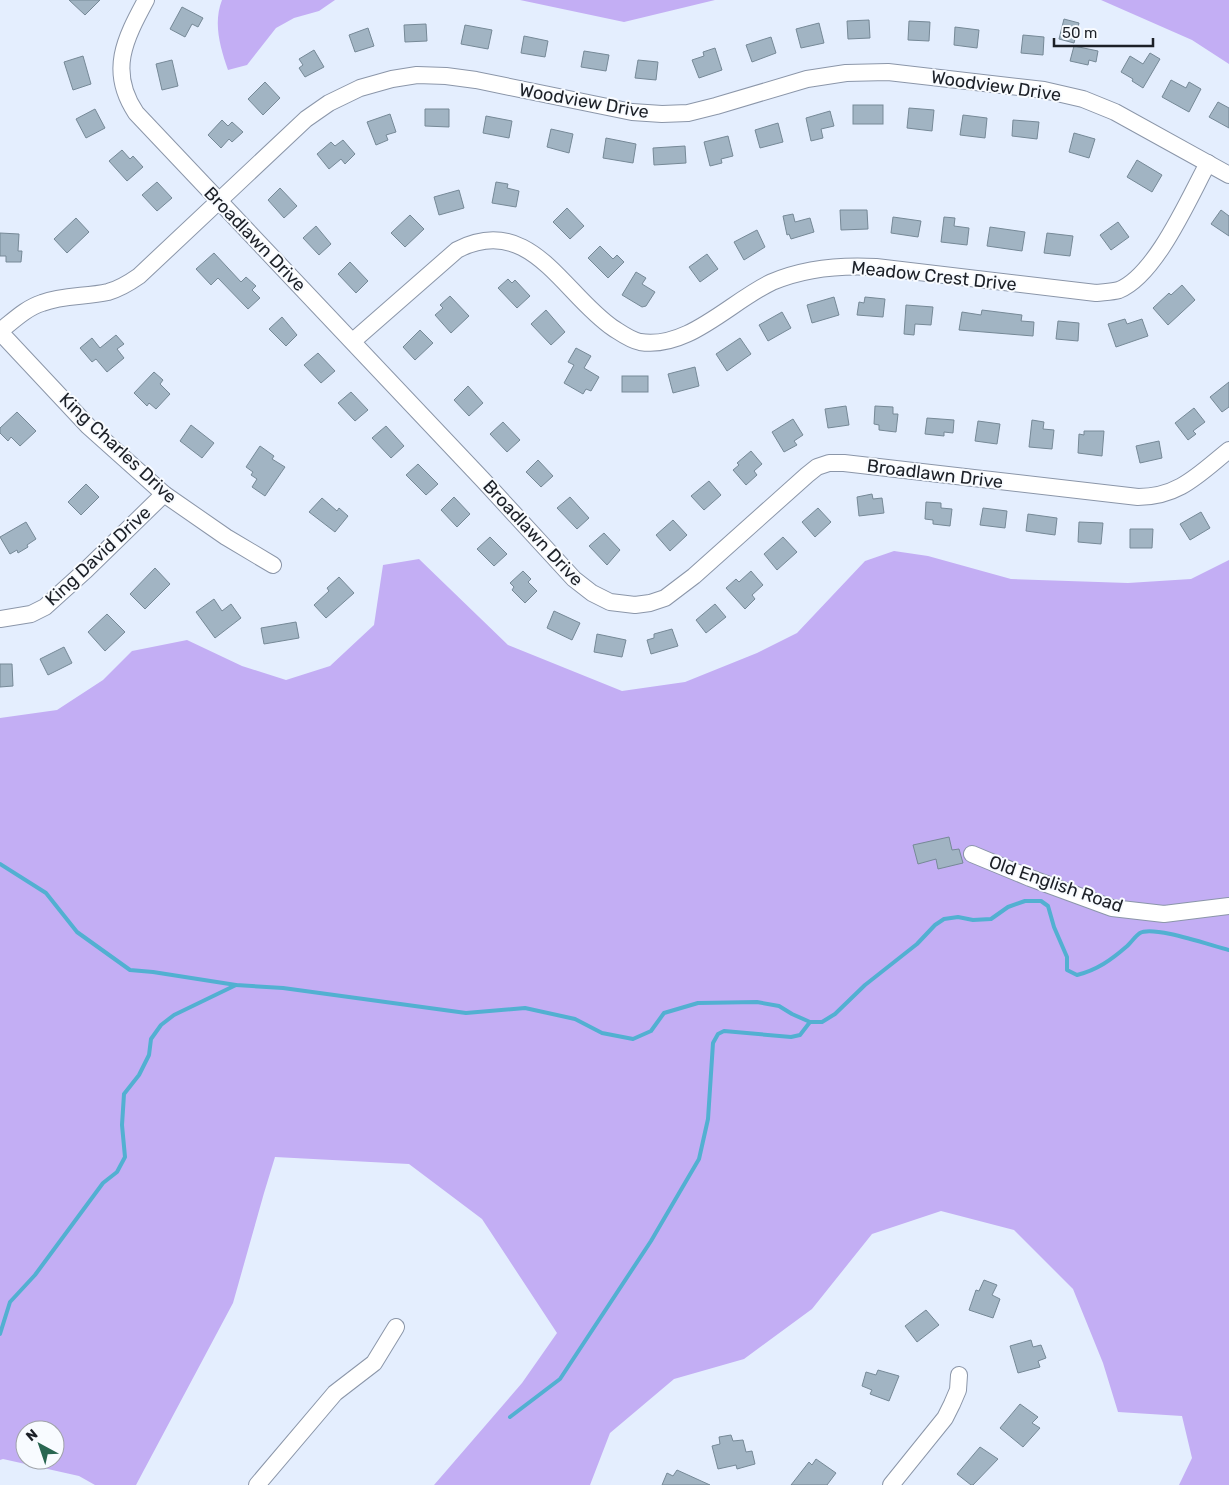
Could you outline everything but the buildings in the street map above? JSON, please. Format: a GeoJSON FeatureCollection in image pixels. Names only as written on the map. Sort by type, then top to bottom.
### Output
{"type":"FeatureCollection","features":[{"type":"Feature","properties":{"kind":"street","name":"Broadlawn Drive"},"geometry":{"type":"LineString","coordinates":[[146,0],[131,28],[122,55],[121,69],[124,90],[129,103],[574,579],[592,593],[610,602],[635,605],[665,598],[797,482],[818,467],[829,463],[844,463],[1138,497],[1153,497],[1181,488],[1229,450]]}},
{"type":"Feature","properties":{"kind":"street","name":"Woodview Drive"},"geometry":{"type":"LineString","coordinates":[[0,332],[23,313],[41,303],[64,297],[108,292],[127,285],[139,276],[306,119],[329,104],[360,88],[392,78],[417,75],[446,76],[476,80],[632,112],[662,114],[688,112],[716,106],[807,80],[846,73],[888,72],[1044,90],[1083,99],[1115,112],[1229,175]]}},
{"type":"Feature","properties":{"kind":"street","name":"Meadow Crest Drive"},"geometry":{"type":"LineString","coordinates":[[353,341],[457,250],[470,243],[497,239],[522,246],[533,253],[545,262],[604,322],[638,342],[656,343],[673,340],[771,283],[790,276],[830,267],[850,265],[876,267],[1096,294],[1118,290],[1134,280],[1151,263],[1174,227],[1208,163]]}},
{"type":"Feature","properties":{"kind":"street","name":"King Charles Drive"},"geometry":{"type":"LineString","coordinates":[[0,332],[88,426],[164,494],[226,537],[273,565]]}},
{"type":"Feature","properties":{"kind":"street","name":"King David Drive"},"geometry":{"type":"LineString","coordinates":[[0,619],[31,614],[45,607],[93,564],[164,494]]}},
{"type":"Feature","properties":{"kind":"street","name":"Old English Road"},"geometry":{"type":"LineString","coordinates":[[972,854],[1030,878],[1112,908],[1164,914],[1229,906]]}},
{"type":"Feature","properties":{"kind":"street"},"geometry":{"type":"LineString","coordinates":[[257,1485],[335,1393],[374,1363],[396,1327]]}},
{"type":"Feature","properties":{"kind":"street"},"geometry":{"type":"LineString","coordinates":[[891,1485],[945,1418],[958,1390],[960,1375]]}},
{"type":"Feature","properties":{"kind":"shaded area"},"geometry":{"type":"Polygon","coordinates":[[[222,0],[335,0],[319,11],[294,18],[276,28],[247,65],[228,70],[222,53],[218,26],[219,9],[222,0]]]}},
{"type":"Feature","properties":{"kind":"shaded area"},"geometry":{"type":"Polygon","coordinates":[[[520,0],[715,0],[624,22],[520,0]]]}},
{"type":"Feature","properties":{"kind":"shaded area"},"geometry":{"type":"Polygon","coordinates":[[[1101,0],[1229,0],[1229,64],[1192,40],[1101,0]]]}},
{"type":"Feature","properties":{"kind":"shaded area"},"geometry":{"type":"Polygon","coordinates":[[[894,551],[928,556],[1011,579],[1128,583],[1191,579],[1229,560],[1229,1485],[1179,1485],[1192,1458],[1182,1416],[1118,1412],[1103,1363],[1073,1289],[1014,1230],[941,1211],[872,1234],[812,1309],[744,1359],[674,1379],[610,1433],[590,1485],[434,1485],[522,1383],[557,1333],[482,1219],[409,1164],[275,1157],[233,1303],[136,1485],[95,1485],[79,1476],[52,1470],[65,1470],[65,1420],[15,1420],[15,1462],[0,1460],[0,718],[57,710],[103,680],[132,651],[187,640],[242,666],[286,680],[330,666],[374,625],[383,565],[419,559],[508,645],[622,691],[685,682],[757,653],[797,633],[865,561],[894,551]]]}},
{"type":"Feature","properties":{"kind":"waterway"},"geometry":{"type":"LineString","coordinates":[[0,864],[46,893],[77,932],[130,970],[236,985],[283,988],[466,1013],[525,1008],[575,1019],[602,1033],[633,1039],[651,1031],[664,1013],[698,1003],[757,1002],[779,1006],[810,1022],[822,1022],[835,1014],[865,985],[917,944],[935,925],[944,919],[958,917],[973,920],[991,919],[1008,907],[1025,901],[1041,901],[1048,906],[1054,927],[1067,957],[1067,970],[1077,975],[1103,964],[1126,947],[1138,934],[1147,931],[1183,937],[1229,950]]}},
{"type":"Feature","properties":{"kind":"waterway"},"geometry":{"type":"LineString","coordinates":[[0,1334],[10,1302],[35,1275],[103,1183],[117,1172],[125,1157],[122,1125],[124,1094],[139,1075],[149,1055],[151,1039],[161,1025],[174,1015],[236,985]]}},
{"type":"Feature","properties":{"kind":"waterway"},"geometry":{"type":"LineString","coordinates":[[510,1417],[560,1379],[651,1241],[699,1159],[708,1119],[713,1043],[718,1034],[724,1031],[791,1037],[800,1035],[810,1022]]}}]}
